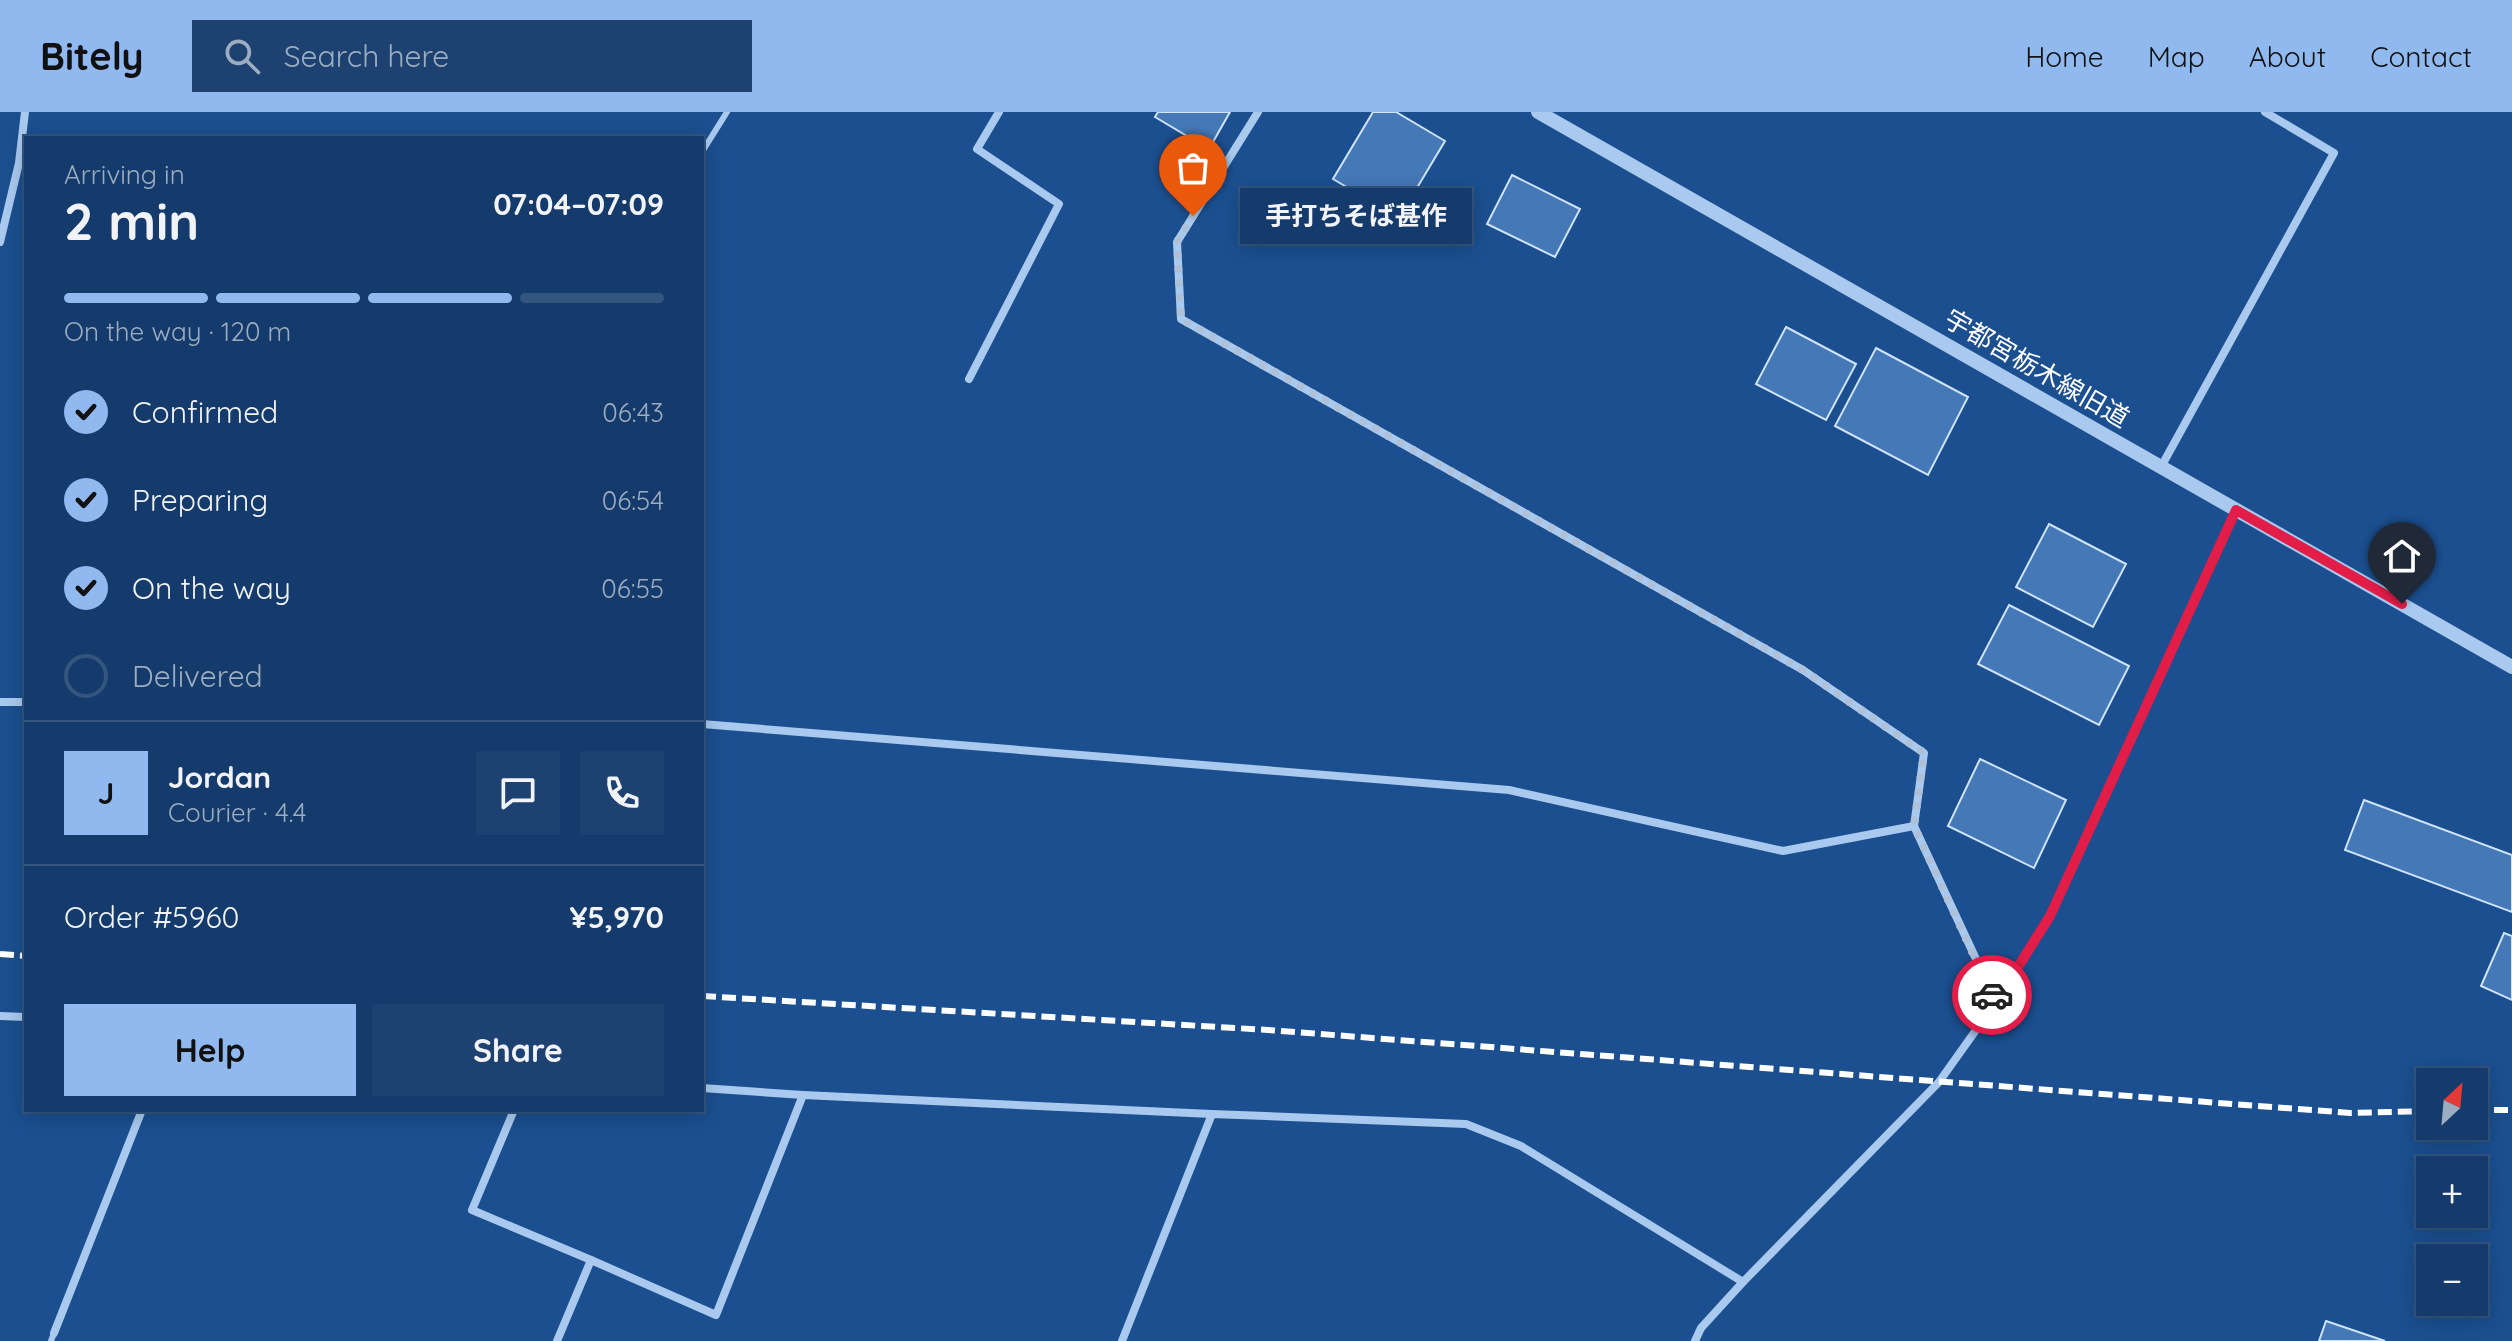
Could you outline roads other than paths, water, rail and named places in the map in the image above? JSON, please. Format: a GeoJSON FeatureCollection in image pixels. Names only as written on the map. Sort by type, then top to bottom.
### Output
{"type":"FeatureCollection","features":[{"type":"Feature","properties":{"kind":"street"},"geometry":{"type":"LineString","coordinates":[[0,242],[19,163],[25,112]]}},
{"type":"Feature","properties":{"kind":"street"},"geometry":{"type":"LineString","coordinates":[[969,379],[1059,204],[977,149],[999,112]]}},
{"type":"Feature","properties":{"kind":"street"},"geometry":{"type":"LineString","coordinates":[[1258,112],[1177,242],[1181,319],[1803,670],[1924,753],[1914,826],[1996,1002]]}},
{"type":"Feature","properties":{"kind":"street","name":"宇都宮栃木線旧道"},"geometry":{"type":"LineString","coordinates":[[1538,112],[2512,667]]}},
{"type":"Feature","properties":{"kind":"street"},"geometry":{"type":"LineString","coordinates":[[2161,467],[2334,153],[2265,112]]}},
{"type":"Feature","properties":{"kind":"street"},"geometry":{"type":"LineString","coordinates":[[1695,1341],[1701,1328],[1743,1282],[1939,1082],[1996,1002],[2050,916],[2236,510]]}},
{"type":"Feature","properties":{"kind":"street"},"geometry":{"type":"LineString","coordinates":[[0,702],[24,702]]}},
{"type":"Feature","properties":{"kind":"street"},"geometry":{"type":"LineString","coordinates":[[704,724],[1509,790],[1783,851],[1914,826]]}},
{"type":"Feature","properties":{"kind":"street"},"geometry":{"type":"LineString","coordinates":[[0,1016],[24,1017]]}},
{"type":"Feature","properties":{"kind":"street"},"geometry":{"type":"LineString","coordinates":[[704,1088],[1466,1124],[1521,1146],[1743,1282]]}},
{"type":"Feature","properties":{"kind":"street"},"geometry":{"type":"LineString","coordinates":[[513,1112],[472,1210],[716,1315],[803,1095]]}},
{"type":"Feature","properties":{"kind":"street"},"geometry":{"type":"LineString","coordinates":[[52,1337],[141,1112]]}},
{"type":"Feature","properties":{"kind":"street"},"geometry":{"type":"LineString","coordinates":[[1122,1341],[1212,1114]]}},
{"type":"Feature","properties":{"kind":"street"},"geometry":{"type":"LineString","coordinates":[[557,1341],[591,1260]]}},
{"type":"Feature","properties":{"kind":"lane"},"geometry":{"type":"LineString","coordinates":[[704,149],[727,112]]}},
{"type":"Feature","properties":{"kind":"railway"},"geometry":{"type":"LineString","coordinates":[[0,954],[24,956]]}},
{"type":"Feature","properties":{"kind":"railway"},"geometry":{"type":"LineString","coordinates":[[704,996],[1268,1030],[2350,1113],[2416,1111]]}},
{"type":"Feature","properties":{"kind":"railway"},"geometry":{"type":"LineString","coordinates":[[2488,1110],[2512,1110]]}},
{"type":"Feature","properties":{"kind":"place","name":"手打ちそば甚作"},"geometry":{"type":"Point","coordinates":[1193,216]}}]}
